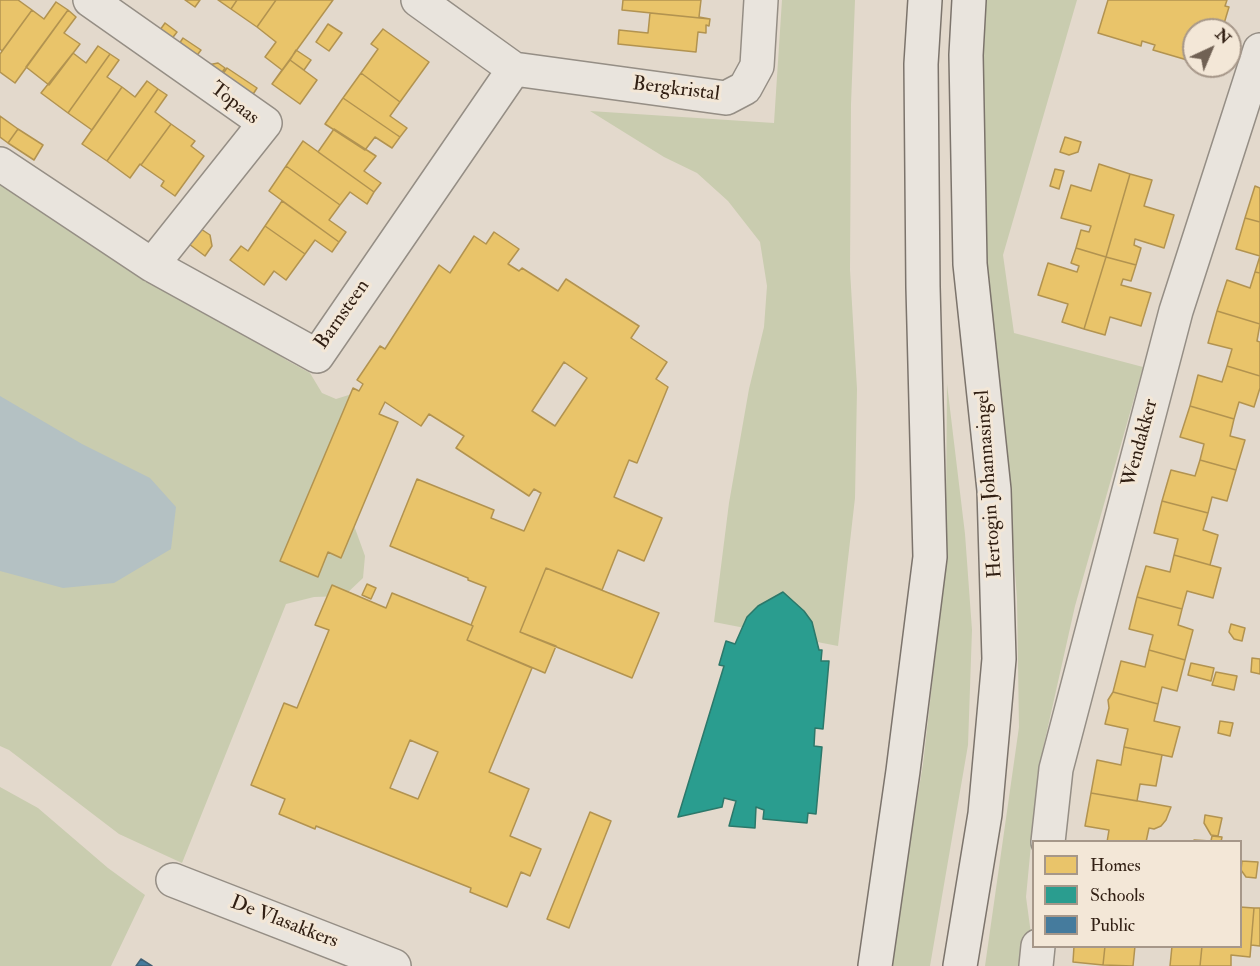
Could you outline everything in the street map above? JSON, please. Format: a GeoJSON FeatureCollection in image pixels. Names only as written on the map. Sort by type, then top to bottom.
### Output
{"type":"FeatureCollection","features":[{"type":"Feature","properties":{"kind":"street","name":"Topaas"},"geometry":{"type":"LineString","coordinates":[[90,0],[265,123],[152,265]]}},
{"type":"Feature","properties":{"kind":"street"},"geometry":{"type":"LineString","coordinates":[[418,0],[514,69]]}},
{"type":"Feature","properties":{"kind":"street","name":"Bergkristal"},"geometry":{"type":"LineString","coordinates":[[514,69],[726,98],[745,88],[758,66],[761,0]]}},
{"type":"Feature","properties":{"kind":"street"},"geometry":{"type":"LineString","coordinates":[[875,966],[930,557],[923,287],[921,64],[925,0]]}},
{"type":"Feature","properties":{"kind":"street","name":"Hertogin Johannasingel"},"geometry":{"type":"LineString","coordinates":[[960,966],[985,814],[999,659],[994,490],[970,264],[966,55],[969,0]]}},
{"type":"Feature","properties":{"kind":"street","name":"Wendakker"},"geometry":{"type":"LineString","coordinates":[[1048,840],[1056,769],[1173,322],[1260,50]]}},
{"type":"Feature","properties":{"kind":"street","name":"Barnsteen"},"geometry":{"type":"LineString","coordinates":[[0,164],[152,265],[317,356],[514,69]]}},
{"type":"Feature","properties":{"kind":"street","name":"De Vlasakkers"},"geometry":{"type":"LineString","coordinates":[[173,880],[394,966]]}},
{"type":"Feature","properties":{"kind":"street"},"geometry":{"type":"LineString","coordinates":[[1036,966],[1038,948]]}},
{"type":"Feature","properties":{"kind":"green space"},"geometry":{"type":"Polygon","coordinates":[[[782,0],[855,0],[851,104],[850,270],[857,389],[855,498],[838,646],[714,622],[729,503],[749,389],[764,327],[767,286],[760,242],[728,201],[697,173],[664,157],[590,111],[774,123],[782,0]]]}},
{"type":"Feature","properties":{"kind":"green space"},"geometry":{"type":"Polygon","coordinates":[[[979,0],[1077,0],[1003,255],[1014,333],[1143,367],[1075,606],[1038,771],[1026,897],[1031,934],[1023,966],[985,966],[1019,727],[1017,599],[1010,503],[989,368],[979,0]]]}},
{"type":"Feature","properties":{"kind":"green space"},"geometry":{"type":"Polygon","coordinates":[[[0,171],[288,361],[310,373],[322,393],[336,399],[355,393],[347,506],[365,556],[363,578],[344,596],[314,597],[286,604],[182,863],[119,834],[9,750],[0,746],[0,171]]]}},
{"type":"Feature","properties":{"kind":"green space"},"geometry":{"type":"Polygon","coordinates":[[[947,384],[965,534],[972,630],[968,745],[930,966],[887,966],[897,921],[923,764],[940,614],[946,508],[947,384]]]}},
{"type":"Feature","properties":{"kind":"green space"},"geometry":{"type":"Polygon","coordinates":[[[0,787],[38,808],[108,868],[145,895],[111,966],[0,966],[0,787]]]}},
{"type":"Feature","properties":{"kind":"shaded area"},"geometry":{"type":"Polygon","coordinates":[[[0,396],[82,444],[150,478],[176,507],[171,549],[114,583],[63,588],[0,571],[0,396]]]}},
{"type":"Feature","properties":{"kind":"building: Homes"},"geometry":{"type":"Polygon","coordinates":[[[0,0],[18,0],[32,10],[2,51],[0,49],[0,0]]]}},
{"type":"Feature","properties":{"kind":"building: Homes"},"geometry":{"type":"Polygon","coordinates":[[[185,0],[200,0],[195,7],[185,0]]]}},
{"type":"Feature","properties":{"kind":"building: Homes"},"geometry":{"type":"Polygon","coordinates":[[[218,0],[237,0],[231,9],[218,0]]]}},
{"type":"Feature","properties":{"kind":"building: Homes"},"geometry":{"type":"Polygon","coordinates":[[[237,0],[276,0],[257,27],[231,9],[237,0]]]}},
{"type":"Feature","properties":{"kind":"building: Homes"},"geometry":{"type":"Polygon","coordinates":[[[276,0],[333,0],[272,84],[282,70],[265,57],[276,42],[257,27],[276,0]]]}},
{"type":"Feature","properties":{"kind":"building: Homes"},"geometry":{"type":"Polygon","coordinates":[[[623,0],[701,0],[699,17],[710,19],[622,10],[623,0]]]}},
{"type":"Feature","properties":{"kind":"building: Homes"},"geometry":{"type":"Polygon","coordinates":[[[1108,0],[1227,0],[1225,6],[1229,7],[1226,18],[1182,18],[1182,58],[1153,50],[1155,45],[1142,41],[1141,46],[1098,33],[1108,0]]]}},
{"type":"Feature","properties":{"kind":"building: Homes"},"geometry":{"type":"Polygon","coordinates":[[[56,2],[68,10],[15,83],[0,72],[0,54],[32,10],[44,19],[56,2]]]}},
{"type":"Feature","properties":{"kind":"building: Homes"},"geometry":{"type":"Polygon","coordinates":[[[68,10],[76,17],[64,33],[80,44],[49,85],[26,67],[68,10]]]}},
{"type":"Feature","properties":{"kind":"building: Homes"},"geometry":{"type":"Polygon","coordinates":[[[650,13],[710,19],[709,26],[706,25],[706,33],[698,32],[696,52],[618,44],[619,30],[648,33],[650,13]]]}},
{"type":"Feature","properties":{"kind":"building: Homes"},"geometry":{"type":"Polygon","coordinates":[[[165,23],[177,32],[167,45],[155,37],[165,23]]]}},
{"type":"Feature","properties":{"kind":"building: Homes"},"geometry":{"type":"Polygon","coordinates":[[[328,24],[342,33],[329,51],[316,42],[328,24]]]}},
{"type":"Feature","properties":{"kind":"building: Homes"},"geometry":{"type":"Polygon","coordinates":[[[383,29],[429,62],[400,102],[361,73],[378,49],[371,44],[383,29]]]}},
{"type":"Feature","properties":{"kind":"building: Homes"},"geometry":{"type":"Polygon","coordinates":[[[183,38],[201,50],[192,62],[175,50],[183,38]]]}},
{"type":"Feature","properties":{"kind":"building: Homes"},"geometry":{"type":"Polygon","coordinates":[[[98,46],[110,54],[68,113],[41,93],[73,53],[86,63],[98,46]]]}},
{"type":"Feature","properties":{"kind":"building: Homes"},"geometry":{"type":"Polygon","coordinates":[[[296,50],[311,60],[304,70],[290,60],[296,50]]]}},
{"type":"Feature","properties":{"kind":"building: Homes"},"geometry":{"type":"Polygon","coordinates":[[[110,54],[119,60],[107,77],[122,87],[92,130],[68,113],[110,54]]]}},
{"type":"Feature","properties":{"kind":"building: Homes"},"geometry":{"type":"Polygon","coordinates":[[[290,60],[317,80],[300,104],[272,84],[290,60]]]}},
{"type":"Feature","properties":{"kind":"building: Homes"},"geometry":{"type":"Polygon","coordinates":[[[218,63],[225,68],[217,80],[208,65],[218,63]]]}},
{"type":"Feature","properties":{"kind":"building: Homes"},"geometry":{"type":"Polygon","coordinates":[[[227,68],[257,88],[248,102],[218,81],[227,68]]]}},
{"type":"Feature","properties":{"kind":"building: Homes"},"geometry":{"type":"Polygon","coordinates":[[[361,73],[400,102],[390,116],[407,128],[400,137],[343,98],[361,73]]]}},
{"type":"Feature","properties":{"kind":"building: Homes"},"geometry":{"type":"Polygon","coordinates":[[[147,81],[158,89],[107,161],[82,144],[122,87],[135,97],[147,81]]]}},
{"type":"Feature","properties":{"kind":"building: Homes"},"geometry":{"type":"Polygon","coordinates":[[[158,89],[167,95],[155,112],[171,124],[130,178],[107,161],[158,89]]]}},
{"type":"Feature","properties":{"kind":"building: Homes"},"geometry":{"type":"Polygon","coordinates":[[[343,98],[400,137],[392,148],[375,137],[365,150],[325,124],[343,98]]]}},
{"type":"Feature","properties":{"kind":"building: Homes"},"geometry":{"type":"Polygon","coordinates":[[[0,116],[18,129],[8,143],[0,137],[0,116]]]}},
{"type":"Feature","properties":{"kind":"building: Homes"},"geometry":{"type":"Polygon","coordinates":[[[171,124],[195,141],[191,146],[204,156],[175,196],[161,186],[164,181],[141,165],[171,124]]]}},
{"type":"Feature","properties":{"kind":"building: Homes"},"geometry":{"type":"Polygon","coordinates":[[[18,129],[43,145],[34,160],[8,143],[18,129]]]}},
{"type":"Feature","properties":{"kind":"building: Homes"},"geometry":{"type":"Polygon","coordinates":[[[334,129],[376,156],[364,171],[381,183],[374,192],[318,152],[334,129]]]}},
{"type":"Feature","properties":{"kind":"building: Homes"},"geometry":{"type":"Polygon","coordinates":[[[1065,137],[1081,142],[1078,152],[1069,155],[1060,152],[1065,137]]]}},
{"type":"Feature","properties":{"kind":"building: Homes"},"geometry":{"type":"Polygon","coordinates":[[[303,141],[374,192],[367,204],[350,192],[340,205],[286,166],[303,141]]]}},
{"type":"Feature","properties":{"kind":"building: Homes"},"geometry":{"type":"Polygon","coordinates":[[[1099,164],[1130,174],[1106,257],[1076,248],[1081,230],[1089,232],[1091,226],[1061,218],[1071,185],[1091,191],[1099,164]]]}},
{"type":"Feature","properties":{"kind":"building: Homes"},"geometry":{"type":"Polygon","coordinates":[[[286,166],[340,205],[329,220],[346,232],[339,242],[269,191],[286,166]]]}},
{"type":"Feature","properties":{"kind":"building: Homes"},"geometry":{"type":"Polygon","coordinates":[[[1055,169],[1064,171],[1059,189],[1050,186],[1055,169]]]}},
{"type":"Feature","properties":{"kind":"building: Homes"},"geometry":{"type":"Polygon","coordinates":[[[1130,174],[1152,180],[1144,206],[1174,215],[1164,248],[1135,239],[1134,245],[1141,248],[1136,265],[1106,257],[1130,174]]]}},
{"type":"Feature","properties":{"kind":"building: Homes"},"geometry":{"type":"Polygon","coordinates":[[[1255,186],[1260,188],[1260,222],[1245,218],[1255,186]]]}},
{"type":"Feature","properties":{"kind":"building: Homes"},"geometry":{"type":"Polygon","coordinates":[[[282,201],[339,242],[332,252],[315,240],[305,254],[265,226],[282,201]]]}},
{"type":"Feature","properties":{"kind":"building: Homes"},"geometry":{"type":"Polygon","coordinates":[[[1245,218],[1260,222],[1260,256],[1236,249],[1245,218]]]}},
{"type":"Feature","properties":{"kind":"building: Homes"},"geometry":{"type":"Polygon","coordinates":[[[265,226],[305,254],[286,280],[274,271],[264,285],[230,260],[241,246],[248,251],[265,226]]]}},
{"type":"Feature","properties":{"kind":"building: Homes"},"geometry":{"type":"Polygon","coordinates":[[[201,229],[210,235],[212,246],[205,256],[189,244],[201,229]]]}},
{"type":"Feature","properties":{"kind":"building: Homes"},"geometry":{"type":"Polygon","coordinates":[[[494,232],[519,249],[508,264],[519,271],[522,268],[558,291],[566,279],[639,326],[631,338],[667,362],[656,379],[668,387],[637,463],[629,460],[614,497],[662,518],[644,561],[618,550],[602,590],[546,568],[520,632],[556,646],[545,673],[467,640],[486,587],[390,546],[417,479],[494,510],[491,518],[524,531],[541,493],[534,489],[529,496],[456,448],[464,436],[429,414],[421,426],[385,402],[379,414],[398,422],[341,558],[328,552],[318,577],[280,561],[353,388],[359,391],[363,384],[357,380],[380,346],[385,349],[439,265],[450,273],[474,236],[486,244],[494,232]],[[564,362],[532,411],[555,426],[587,378],[564,362]]]}},
{"type":"Feature","properties":{"kind":"building: Homes"},"geometry":{"type":"Polygon","coordinates":[[[1076,248],[1106,257],[1084,329],[1062,322],[1068,304],[1038,295],[1048,263],[1077,272],[1079,266],[1071,263],[1076,248]]]}},
{"type":"Feature","properties":{"kind":"building: Homes"},"geometry":{"type":"Polygon","coordinates":[[[1260,256],[1260,273],[1255,272],[1260,256]]]}},
{"type":"Feature","properties":{"kind":"building: Homes"},"geometry":{"type":"Polygon","coordinates":[[[1106,257],[1136,265],[1131,281],[1123,279],[1121,285],[1151,293],[1141,326],[1110,317],[1105,335],[1084,329],[1106,257]]]}},
{"type":"Feature","properties":{"kind":"building: Homes"},"geometry":{"type":"Polygon","coordinates":[[[1255,272],[1260,273],[1260,324],[1217,311],[1227,280],[1250,288],[1255,272]]]}},
{"type":"Feature","properties":{"kind":"building: Homes"},"geometry":{"type":"Polygon","coordinates":[[[1217,311],[1260,324],[1257,341],[1260,342],[1260,376],[1227,366],[1232,349],[1208,343],[1217,311]]]}},
{"type":"Feature","properties":{"kind":"building: Homes"},"geometry":{"type":"Polygon","coordinates":[[[1227,366],[1260,376],[1260,388],[1254,407],[1239,402],[1234,419],[1190,406],[1198,375],[1222,382],[1227,366]]]}},
{"type":"Feature","properties":{"kind":"building: Homes"},"geometry":{"type":"Polygon","coordinates":[[[1190,406],[1234,419],[1230,436],[1245,440],[1236,470],[1200,460],[1204,444],[1180,437],[1190,406]]]}},
{"type":"Feature","properties":{"kind":"building: Homes"},"geometry":{"type":"Polygon","coordinates":[[[1200,460],[1236,470],[1227,501],[1212,497],[1208,513],[1162,501],[1171,470],[1195,476],[1200,460]]]}},
{"type":"Feature","properties":{"kind":"building: Homes"},"geometry":{"type":"Polygon","coordinates":[[[1162,501],[1208,513],[1203,530],[1218,535],[1210,565],[1174,555],[1178,539],[1154,533],[1162,501]]]}},
{"type":"Feature","properties":{"kind":"building: Homes"},"geometry":{"type":"Polygon","coordinates":[[[1174,555],[1221,568],[1213,598],[1187,591],[1182,609],[1137,597],[1146,566],[1170,572],[1174,555]]]}},
{"type":"Feature","properties":{"kind":"building: Homes"},"geometry":{"type":"Polygon","coordinates":[[[546,568],[659,613],[632,678],[520,632],[546,568]]]}},
{"type":"Feature","properties":{"kind":"building: Homes"},"geometry":{"type":"Polygon","coordinates":[[[367,584],[376,588],[371,599],[362,595],[367,584]]]}},
{"type":"Feature","properties":{"kind":"building: Homes"},"geometry":{"type":"Polygon","coordinates":[[[332,585],[386,608],[392,593],[473,626],[467,640],[532,668],[489,772],[529,789],[510,836],[541,849],[530,876],[521,872],[507,907],[470,892],[471,888],[316,826],[315,829],[279,814],[285,799],[251,785],[284,703],[297,708],[329,630],[315,625],[332,585]],[[410,740],[390,788],[418,799],[438,752],[410,740]]]}},
{"type":"Feature","properties":{"kind":"building: Homes"},"geometry":{"type":"Polygon","coordinates":[[[1137,597],[1182,609],[1178,625],[1193,630],[1185,660],[1149,650],[1153,635],[1129,629],[1137,597]]]}},
{"type":"Feature","properties":{"kind":"building: Homes"},"geometry":{"type":"Polygon","coordinates":[[[1231,624],[1245,628],[1242,641],[1234,639],[1229,632],[1231,624]]]}},
{"type":"Feature","properties":{"kind":"building: Homes"},"geometry":{"type":"Polygon","coordinates":[[[1149,650],[1185,660],[1177,691],[1162,687],[1158,704],[1113,692],[1121,661],[1145,667],[1149,650]]]}},
{"type":"Feature","properties":{"kind":"building: Homes"},"geometry":{"type":"Polygon","coordinates":[[[1252,658],[1260,659],[1260,674],[1251,672],[1252,658]]]}},
{"type":"Feature","properties":{"kind":"building: Homes"},"geometry":{"type":"Polygon","coordinates":[[[1191,663],[1214,668],[1211,681],[1188,675],[1191,663]]]}},
{"type":"Feature","properties":{"kind":"building: Homes"},"geometry":{"type":"Polygon","coordinates":[[[1216,672],[1237,676],[1234,690],[1212,685],[1216,672]]]}},
{"type":"Feature","properties":{"kind":"building: Homes"},"geometry":{"type":"Polygon","coordinates":[[[1113,692],[1158,704],[1154,721],[1180,727],[1172,757],[1124,747],[1128,729],[1105,724],[1109,708],[1108,700],[1113,692]]]}},
{"type":"Feature","properties":{"kind":"building: Homes"},"geometry":{"type":"Polygon","coordinates":[[[1220,721],[1233,723],[1230,736],[1218,733],[1220,721]]]}},
{"type":"Feature","properties":{"kind":"building: Homes"},"geometry":{"type":"Polygon","coordinates":[[[1124,747],[1162,755],[1156,786],[1140,784],[1137,801],[1091,793],[1097,760],[1121,765],[1124,747]]]}},
{"type":"Feature","properties":{"kind":"building: Homes"},"geometry":{"type":"Polygon","coordinates":[[[1091,793],[1171,807],[1161,826],[1154,829],[1149,828],[1146,840],[1107,840],[1109,830],[1085,826],[1091,793]]]}},
{"type":"Feature","properties":{"kind":"building: Homes"},"geometry":{"type":"Polygon","coordinates":[[[590,812],[611,821],[569,928],[547,919],[590,812]]]}},
{"type":"Feature","properties":{"kind":"building: Homes"},"geometry":{"type":"Polygon","coordinates":[[[1205,815],[1222,818],[1218,836],[1211,835],[1204,823],[1205,815]]]}},
{"type":"Feature","properties":{"kind":"building: Homes"},"geometry":{"type":"Polygon","coordinates":[[[1212,836],[1222,837],[1221,840],[1211,840],[1212,836]]]}},
{"type":"Feature","properties":{"kind":"building: Homes"},"geometry":{"type":"Polygon","coordinates":[[[1242,861],[1258,862],[1256,878],[1246,877],[1242,871],[1242,861]]]}},
{"type":"Feature","properties":{"kind":"building: Homes"},"geometry":{"type":"Polygon","coordinates":[[[1242,907],[1254,908],[1250,957],[1231,955],[1231,966],[1200,966],[1202,948],[1242,948],[1242,907]]]}},
{"type":"Feature","properties":{"kind":"building: Homes"},"geometry":{"type":"Polygon","coordinates":[[[1254,908],[1260,908],[1260,946],[1251,945],[1254,908]]]}},
{"type":"Feature","properties":{"kind":"building: Homes"},"geometry":{"type":"Polygon","coordinates":[[[1074,948],[1105,948],[1103,965],[1073,962],[1074,948]]]}},
{"type":"Feature","properties":{"kind":"building: Homes"},"geometry":{"type":"Polygon","coordinates":[[[1105,948],[1135,948],[1133,966],[1103,965],[1105,948]]]}},
{"type":"Feature","properties":{"kind":"building: Homes"},"geometry":{"type":"Polygon","coordinates":[[[1172,948],[1202,948],[1200,966],[1170,966],[1172,948]]]}},
{"type":"Feature","properties":{"kind":"building: Schools"},"geometry":{"type":"Polygon","coordinates":[[[783,592],[804,611],[812,622],[819,650],[822,650],[821,661],[829,661],[823,729],[815,728],[814,746],[822,747],[816,814],[808,813],[807,823],[763,819],[764,810],[756,807],[755,828],[729,826],[736,801],[724,798],[722,807],[678,817],[724,666],[719,665],[726,641],[735,644],[747,617],[758,606],[783,592]]]}},
{"type":"Feature","properties":{"kind":"building: Public"},"geometry":{"type":"Polygon","coordinates":[[[141,959],[152,966],[136,966],[141,959]]]}}]}
